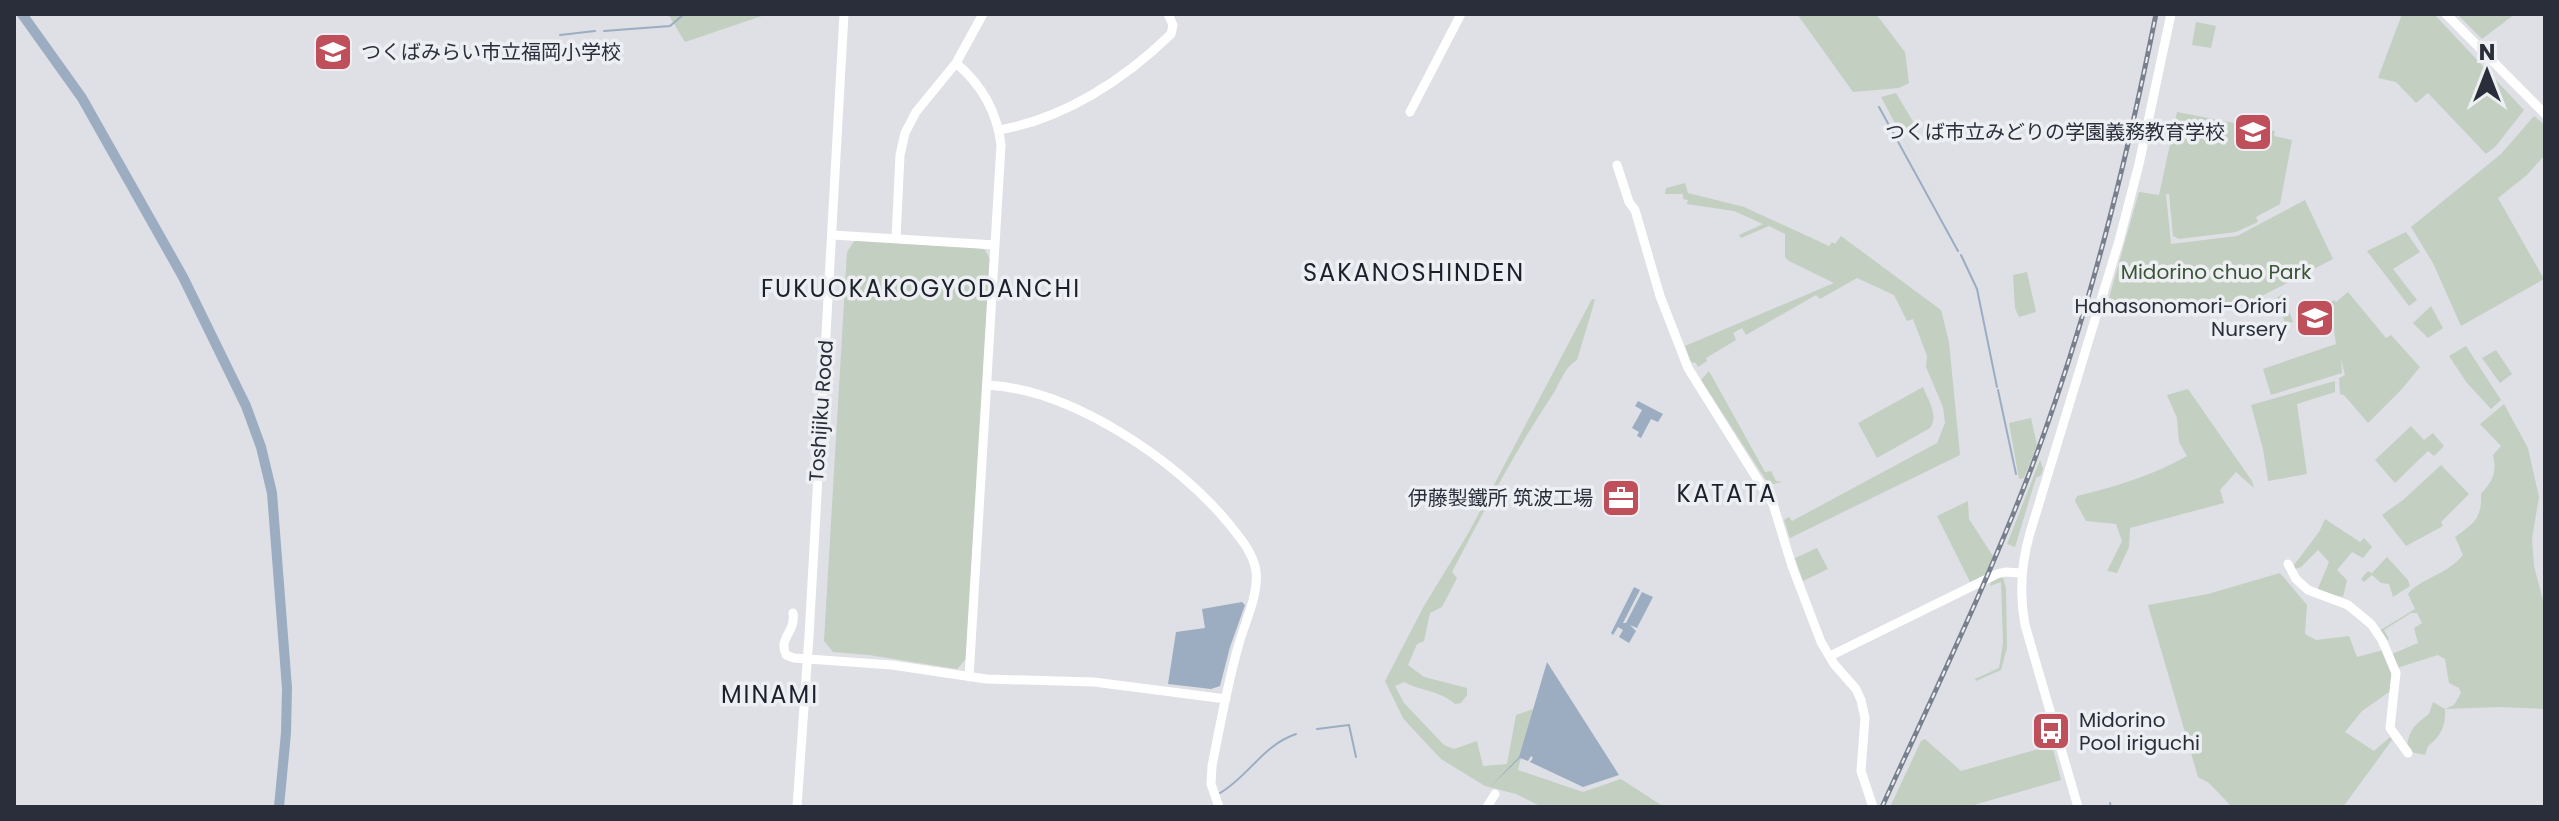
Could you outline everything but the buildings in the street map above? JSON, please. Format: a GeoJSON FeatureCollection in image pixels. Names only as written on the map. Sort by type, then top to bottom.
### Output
{"type":"FeatureCollection","features":[{"type":"Feature","properties":{"kind":"street","name":"Toshijiku Road"},"geometry":{"type":"LineString","coordinates":[[797,807],[844,14]]}},
{"type":"Feature","properties":{"kind":"street"},"geometry":{"type":"LineString","coordinates":[[896,239],[900,155],[905,133],[916,112],[956,63],[983,14]]}},
{"type":"Feature","properties":{"kind":"street"},"geometry":{"type":"LineString","coordinates":[[999,130],[1054,114],[1117,79],[1171,34],[1173,25],[1168,14]]}},
{"type":"Feature","properties":{"kind":"street"},"geometry":{"type":"LineString","coordinates":[[1410,112],[1461,14]]}},
{"type":"Feature","properties":{"kind":"street"},"geometry":{"type":"LineString","coordinates":[[2078,807],[2025,625],[2021,573],[2027,543],[2119,241],[2171,14]]}},
{"type":"Feature","properties":{"kind":"street"},"geometry":{"type":"LineString","coordinates":[[2446,14],[2545,114]]}},
{"type":"Feature","properties":{"kind":"street"},"geometry":{"type":"LineString","coordinates":[[956,63],[980,87],[993,112],[1001,145],[969,677]]}},
{"type":"Feature","properties":{"kind":"street"},"geometry":{"type":"LineString","coordinates":[[1617,165],[1629,202],[1636,213],[1660,296],[1688,368],[1767,492],[1821,642],[1856,689],[1863,706],[1861,771],[1873,807]]}},
{"type":"Feature","properties":{"kind":"street"},"geometry":{"type":"LineString","coordinates":[[833,235],[995,245]]}},
{"type":"Feature","properties":{"kind":"street"},"geometry":{"type":"LineString","coordinates":[[987,385],[1031,392],[1105,424],[1181,475],[1223,517],[1251,554],[1256,580],[1226,699],[1211,778],[1219,807]]}},
{"type":"Feature","properties":{"kind":"street"},"geometry":{"type":"LineString","coordinates":[[2288,564],[2296,579],[2308,590],[2320,597],[2341,600],[2371,624],[2382,640],[2396,673],[2390,728],[2408,753]]}},
{"type":"Feature","properties":{"kind":"street"},"geometry":{"type":"LineString","coordinates":[[1830,656],[1997,574],[2021,573]]}},
{"type":"Feature","properties":{"kind":"street"},"geometry":{"type":"LineString","coordinates":[[793,613],[794,627],[784,641],[784,651],[794,658],[892,665],[969,677],[1094,682],[1226,699]]}},
{"type":"Feature","properties":{"kind":"street"},"geometry":{"type":"LineString","coordinates":[[1487,807],[1495,794]]}},
{"type":"Feature","properties":{"kind":"green space"},"geometry":{"type":"Polygon","coordinates":[[[668,14],[768,14],[685,42],[668,14]]]}},
{"type":"Feature","properties":{"kind":"green space"},"geometry":{"type":"Polygon","coordinates":[[[1797,14],[1876,14],[1905,52],[1909,83],[1899,88],[1853,92],[1797,14]]]}},
{"type":"Feature","properties":{"kind":"green space"},"geometry":{"type":"Polygon","coordinates":[[[2402,14],[2434,14],[2524,110],[2486,154],[2428,93],[2416,103],[2396,82],[2378,78],[2402,14]]]}},
{"type":"Feature","properties":{"kind":"green space"},"geometry":{"type":"Polygon","coordinates":[[[2457,14],[2515,14],[2482,39],[2457,14]]]}},
{"type":"Feature","properties":{"kind":"green space"},"geometry":{"type":"Polygon","coordinates":[[[2196,22],[2216,26],[2211,48],[2192,45],[2196,22]]]}},
{"type":"Feature","properties":{"kind":"green space"},"geometry":{"type":"Polygon","coordinates":[[[1896,93],[1915,125],[1901,134],[1952,230],[1881,97],[1896,93]]]}},
{"type":"Feature","properties":{"kind":"green space","name":"Midorino chuo Park"},"geometry":{"type":"Polygon","coordinates":[[[2177,112],[2275,131],[2274,136],[2292,140],[2280,204],[2256,217],[2258,222],[2236,232],[2179,239],[2173,236],[2169,194],[2166,194],[2171,244],[2237,236],[2305,200],[2333,259],[2256,299],[2153,311],[2109,298],[2139,192],[2159,195],[2177,112]]]}},
{"type":"Feature","properties":{"kind":"green space"},"geometry":{"type":"Polygon","coordinates":[[[2534,116],[2545,125],[2545,155],[2527,175],[2498,198],[2544,279],[2461,326],[2433,263],[2411,227],[2501,154],[2534,116]]]}},
{"type":"Feature","properties":{"kind":"green space"},"geometry":{"type":"Polygon","coordinates":[[[1685,183],[1688,193],[1744,207],[1829,246],[1841,236],[1941,310],[1949,342],[1960,455],[1790,538],[1784,520],[1789,517],[1792,521],[1937,443],[1945,423],[1943,407],[1926,367],[1927,356],[1913,319],[1907,321],[1894,295],[1857,278],[1820,299],[1816,295],[1746,335],[1742,328],[1733,333],[1736,340],[1706,358],[1707,361],[1698,367],[1691,362],[1685,346],[1834,283],[1785,257],[1785,234],[1769,226],[1741,238],[1739,235],[1763,224],[1734,211],[1687,204],[1688,200],[1683,199],[1683,194],[1665,194],[1666,188],[1685,183]]]}},
{"type":"Feature","properties":{"kind":"green space"},"geometry":{"type":"Polygon","coordinates":[[[2406,232],[2420,252],[2393,269],[2417,300],[2409,306],[2367,251],[2406,232]]]}},
{"type":"Feature","properties":{"kind":"green space"},"geometry":{"type":"Polygon","coordinates":[[[855,240],[979,248],[985,250],[990,259],[966,659],[957,669],[833,652],[824,641],[847,252],[855,240]]]}},
{"type":"Feature","properties":{"kind":"green space"},"geometry":{"type":"Polygon","coordinates":[[[2027,272],[2036,312],[2019,317],[2015,308],[2013,275],[2027,272]]]}},
{"type":"Feature","properties":{"kind":"green space"},"geometry":{"type":"Polygon","coordinates":[[[2348,292],[2386,338],[2391,335],[2420,367],[2368,423],[2340,394],[2339,378],[2345,375],[2341,359],[2342,373],[2271,395],[2263,369],[2336,344],[2334,330],[2313,336],[2302,311],[2319,300],[2324,306],[2334,300],[2336,302],[2348,292]]]}},
{"type":"Feature","properties":{"kind":"green space"},"geometry":{"type":"Polygon","coordinates":[[[2283,294],[2293,322],[2285,324],[2281,310],[2263,315],[2261,307],[2283,294]]]}},
{"type":"Feature","properties":{"kind":"green space"},"geometry":{"type":"Polygon","coordinates":[[[1592,299],[1595,300],[1577,360],[1566,371],[1500,482],[1452,572],[1457,578],[1442,607],[1430,613],[1424,641],[1417,644],[1408,665],[1424,677],[1467,688],[1467,695],[1461,703],[1455,704],[1444,696],[1404,682],[1395,686],[1404,703],[1444,745],[1454,749],[1477,741],[1483,766],[1507,764],[1516,715],[1533,709],[1518,770],[1583,792],[1621,779],[1664,807],[1542,807],[1516,794],[1485,786],[1441,759],[1403,718],[1385,681],[1424,606],[1469,532],[1592,299]]]}},
{"type":"Feature","properties":{"kind":"green space"},"geometry":{"type":"Polygon","coordinates":[[[2431,306],[2443,328],[2428,338],[2413,323],[2431,306]]]}},
{"type":"Feature","properties":{"kind":"green space"},"geometry":{"type":"Polygon","coordinates":[[[2466,346],[2501,400],[2491,409],[2467,383],[2449,356],[2466,346]]]}},
{"type":"Feature","properties":{"kind":"green space"},"geometry":{"type":"Polygon","coordinates":[[[2496,350],[2512,374],[2500,383],[2482,358],[2496,350]]]}},
{"type":"Feature","properties":{"kind":"green space"},"geometry":{"type":"Polygon","coordinates":[[[1709,371],[1765,472],[1771,471],[1776,481],[1782,482],[1769,485],[1701,380],[1709,371]]]}},
{"type":"Feature","properties":{"kind":"green space"},"geometry":{"type":"Polygon","coordinates":[[[2335,381],[2335,392],[2297,404],[2307,474],[2268,481],[2251,405],[2335,381]]]}},
{"type":"Feature","properties":{"kind":"green space"},"geometry":{"type":"Polygon","coordinates":[[[1923,387],[1933,413],[1930,428],[1877,458],[1858,423],[1923,387]]]}},
{"type":"Feature","properties":{"kind":"green space"},"geometry":{"type":"Polygon","coordinates":[[[2188,389],[2254,488],[2236,472],[2220,490],[2224,503],[2130,528],[2129,547],[2117,573],[2107,571],[2122,541],[2116,524],[2086,521],[2075,501],[2077,496],[2134,480],[2187,456],[2179,442],[2177,418],[2167,395],[2188,389]]]}},
{"type":"Feature","properties":{"kind":"green space"},"geometry":{"type":"Polygon","coordinates":[[[2504,404],[2528,448],[2539,497],[2532,539],[2534,566],[2545,608],[2545,709],[2445,709],[2454,705],[2461,693],[2459,688],[2449,683],[2445,659],[2438,655],[2397,668],[2392,654],[2418,643],[2414,628],[2422,623],[2417,613],[2411,613],[2384,630],[2389,639],[2386,641],[2379,631],[2415,609],[2408,594],[2413,589],[2463,555],[2455,537],[2478,515],[2481,494],[2494,472],[2493,455],[2501,446],[2480,424],[2504,404]]]}},
{"type":"Feature","properties":{"kind":"green space"},"geometry":{"type":"Polygon","coordinates":[[[2031,418],[2037,445],[2024,478],[2019,479],[2009,423],[2031,418]]]}},
{"type":"Feature","properties":{"kind":"green space"},"geometry":{"type":"Polygon","coordinates":[[[2411,426],[2424,440],[2433,433],[2444,446],[2434,456],[2428,451],[2395,483],[2375,460],[2411,426]]]}},
{"type":"Feature","properties":{"kind":"green space"},"geometry":{"type":"Polygon","coordinates":[[[2040,460],[2043,469],[2036,478],[2015,547],[2007,544],[2040,460]]]}},
{"type":"Feature","properties":{"kind":"green space"},"geometry":{"type":"Polygon","coordinates":[[[2441,465],[2469,494],[2441,522],[2443,526],[2406,546],[2382,515],[2441,465]]]}},
{"type":"Feature","properties":{"kind":"green space"},"geometry":{"type":"Polygon","coordinates":[[[1968,501],[1969,519],[1993,556],[1985,575],[1970,582],[1937,516],[1968,501]]]}},
{"type":"Feature","properties":{"kind":"green space"},"geometry":{"type":"Polygon","coordinates":[[[2325,519],[2360,542],[2364,538],[2372,547],[2363,558],[2352,552],[2337,570],[2347,580],[2343,597],[2317,591],[2329,562],[2318,550],[2301,567],[2295,569],[2294,565],[2325,519]]]}},
{"type":"Feature","properties":{"kind":"green space"},"geometry":{"type":"Polygon","coordinates":[[[1817,548],[1828,569],[1803,581],[1795,558],[1817,548]]]}},
{"type":"Feature","properties":{"kind":"green space"},"geometry":{"type":"Polygon","coordinates":[[[2387,557],[2410,586],[2393,597],[2389,584],[2381,583],[2372,575],[2364,582],[2361,579],[2368,571],[2372,573],[2387,557]]]}},
{"type":"Feature","properties":{"kind":"green space"},"geometry":{"type":"Polygon","coordinates":[[[2280,573],[2307,605],[2305,634],[2316,640],[2349,636],[2357,657],[2383,650],[2391,670],[2392,690],[2362,711],[2345,732],[2374,751],[2390,737],[2392,740],[2343,807],[2232,807],[2209,783],[2198,777],[2148,605],[2208,594],[2280,573]]]}},
{"type":"Feature","properties":{"kind":"green space"},"geometry":{"type":"Polygon","coordinates":[[[2001,577],[2006,588],[2007,648],[2001,670],[1976,681],[1999,668],[2003,643],[2001,582],[1990,586],[1991,582],[2001,577]]]}},
{"type":"Feature","properties":{"kind":"green space"},"geometry":{"type":"Polygon","coordinates":[[[2433,702],[2445,709],[2442,730],[2428,746],[2425,755],[2411,752],[2407,747],[2411,731],[2429,714],[2433,702]]]}},
{"type":"Feature","properties":{"kind":"green space"},"geometry":{"type":"Polygon","coordinates":[[[1925,739],[1961,771],[2052,745],[2061,780],[1967,807],[1890,807],[1921,741],[1925,739]]]}},
{"type":"Feature","properties":{"kind":"water"},"geometry":{"type":"Polygon","coordinates":[[[1638,401],[1663,414],[1658,422],[1651,419],[1641,438],[1637,436],[1639,432],[1632,428],[1642,410],[1635,406],[1638,401]]]}},
{"type":"Feature","properties":{"kind":"water"},"geometry":{"type":"Polygon","coordinates":[[[1634,587],[1640,590],[1623,623],[1626,623],[1642,592],[1653,597],[1637,628],[1630,625],[1636,631],[1629,643],[1619,637],[1623,630],[1618,627],[1613,635],[1611,633],[1634,587]]]}},
{"type":"Feature","properties":{"kind":"water"},"geometry":{"type":"Polygon","coordinates":[[[1242,602],[1245,605],[1220,686],[1211,689],[1168,684],[1176,632],[1205,628],[1202,609],[1242,602]]]}},
{"type":"Feature","properties":{"kind":"water"},"geometry":{"type":"Polygon","coordinates":[[[1547,662],[1619,775],[1583,787],[1530,762],[1531,756],[1528,761],[1520,758],[1490,787],[1519,757],[1547,662]]]}},
{"type":"Feature","properties":{"kind":"waterway"},"geometry":{"type":"LineString","coordinates":[[22,14],[82,98],[183,277],[246,406],[261,447],[272,493],[287,688],[279,807]]}},
{"type":"Feature","properties":{"kind":"waterway"},"geometry":{"type":"LineString","coordinates":[[604,31],[670,26],[684,14]]}},
{"type":"Feature","properties":{"kind":"waterway"},"geometry":{"type":"LineString","coordinates":[[560,35],[595,31]]}},
{"type":"Feature","properties":{"kind":"waterway"},"geometry":{"type":"LineString","coordinates":[[1879,107],[1958,251]]}},
{"type":"Feature","properties":{"kind":"waterway"},"geometry":{"type":"LineString","coordinates":[[1961,255],[1977,289],[1997,387]]}},
{"type":"Feature","properties":{"kind":"waterway"},"geometry":{"type":"LineString","coordinates":[[1998,390],[2016,474]]}},
{"type":"Feature","properties":{"kind":"waterway"},"geometry":{"type":"LineString","coordinates":[[1317,729],[1349,725],[1356,757]]}},
{"type":"Feature","properties":{"kind":"waterway"},"geometry":{"type":"LineString","coordinates":[[1220,793],[1274,746],[1296,734]]}},
{"type":"Feature","properties":{"kind":"waterway"},"geometry":{"type":"LineString","coordinates":[[2110,803],[2111,807]]}},
{"type":"Feature","properties":{"kind":"railway"},"geometry":{"type":"LineString","coordinates":[[1882,807],[1996,555],[2051,413],[2103,244],[2156,14]]}},
{"type":"Feature","properties":{"kind":"place","name":"つくばみらい市立福岡小学校"},"geometry":{"type":"Point","coordinates":[333,52]}},
{"type":"Feature","properties":{"kind":"place","name":"つくば市立みどりの学園義務教育学校"},"geometry":{"type":"Point","coordinates":[2253,132]}},
{"type":"Feature","properties":{"kind":"place","name":"Hahasonomori-Oriori Nursery"},"geometry":{"type":"Point","coordinates":[2315,318]}},
{"type":"Feature","properties":{"kind":"place","name":"伊藤製鐵所 筑波工場"},"geometry":{"type":"Point","coordinates":[1621,498]}},
{"type":"Feature","properties":{"kind":"place","name":"Midorino Pool iriguchi"},"geometry":{"type":"Point","coordinates":[2051,731]}},
{"type":"Feature","properties":{"kind":"district","name":"SAKANOSHINDEN"},"geometry":{"type":"Point","coordinates":[1414,273]}},
{"type":"Feature","properties":{"kind":"district","name":"FUKUOKAKOGYODANCHI"},"geometry":{"type":"Point","coordinates":[921,289]}},
{"type":"Feature","properties":{"kind":"district","name":"KATATA"},"geometry":{"type":"Point","coordinates":[1727,494]}},
{"type":"Feature","properties":{"kind":"district","name":"MINAMI"},"geometry":{"type":"Point","coordinates":[770,695]}}]}
